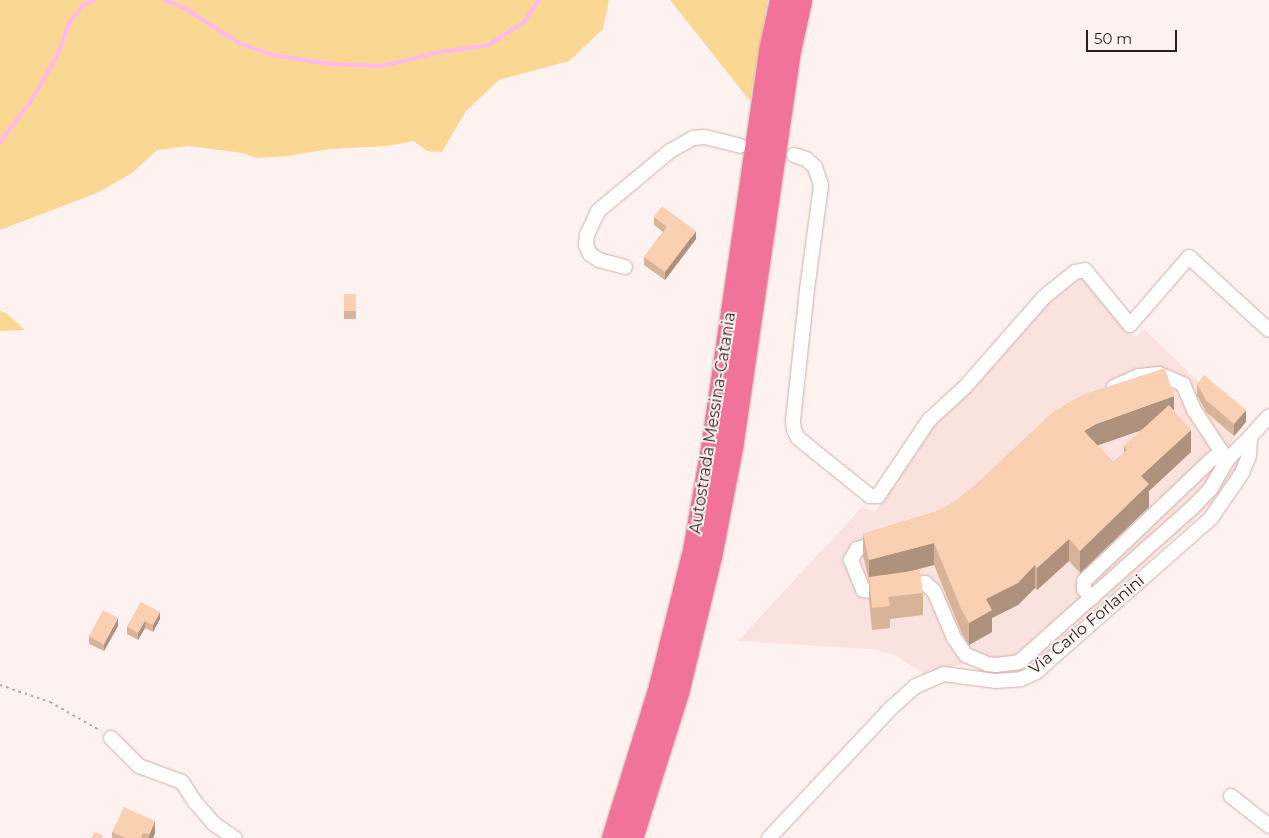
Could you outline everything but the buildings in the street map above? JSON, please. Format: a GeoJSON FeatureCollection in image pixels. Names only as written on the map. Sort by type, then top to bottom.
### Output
{"type":"FeatureCollection","features":[{"type":"Feature","properties":{"kind":"highway","name":"Autostrada Messina-Catania"},"geometry":{"type":"LineString","coordinates":[[766,148],[769,51],[780,0]]}},
{"type":"Feature","properties":{"kind":"highway","name":"Autostrada Messina-Catania"},"geometry":{"type":"LineString","coordinates":[[612,838],[657,696],[693,551],[756,213],[766,148],[801,0]]}},
{"type":"Feature","properties":{"kind":"highway","name":"Autostrada Messina-Catania"},"geometry":{"type":"LineString","coordinates":[[632,838],[678,692],[708,573],[732,447],[756,213]]}},
{"type":"Feature","properties":{"kind":"street"},"geometry":{"type":"LineString","coordinates":[[625,267],[598,260],[590,254],[586,245],[587,235],[598,212],[670,151],[693,138],[705,137],[766,148],[806,159],[815,166],[821,186],[807,290],[793,421],[794,430],[798,438],[870,496],[878,496],[932,416],[964,387],[1044,297],[1075,272],[1085,270],[1130,324],[1190,257],[1269,330]]}},
{"type":"Feature","properties":{"kind":"street"},"geometry":{"type":"LineString","coordinates":[[756,213],[766,148]]}},
{"type":"Feature","properties":{"kind":"street"},"geometry":{"type":"LineString","coordinates":[[756,213],[766,148]]}},
{"type":"Feature","properties":{"kind":"street"},"geometry":{"type":"LineString","coordinates":[[1104,391],[1139,376],[1159,374],[1183,384],[1194,410],[1225,457]]}},
{"type":"Feature","properties":{"kind":"street"},"geometry":{"type":"LineString","coordinates":[[892,538],[857,549],[852,560],[862,590],[872,591],[924,584],[934,591],[960,648],[966,655],[986,664],[996,666],[1018,662],[1192,508],[1211,488],[1225,457],[1250,437],[1269,416]]}},
{"type":"Feature","properties":{"kind":"street","name":"Via Carlo Forlanini"},"geometry":{"type":"LineString","coordinates":[[769,838],[889,710],[916,686],[944,674],[995,681],[1021,679],[1036,672],[1211,518],[1242,473],[1249,456],[1250,437]]}},
{"type":"Feature","properties":{"kind":"street"},"geometry":{"type":"LineString","coordinates":[[1092,598],[1084,589],[1084,581],[1213,458],[1225,457]]}},
{"type":"Feature","properties":{"kind":"street"},"geometry":{"type":"LineString","coordinates":[[111,738],[139,766],[182,782],[214,824],[235,838]]}},
{"type":"Feature","properties":{"kind":"street"},"geometry":{"type":"LineString","coordinates":[[1231,796],[1269,826]]}},
{"type":"Feature","properties":{"kind":"path"},"geometry":{"type":"LineString","coordinates":[[0,685],[50,702],[111,738]]}},
{"type":"Feature","properties":{"kind":"shaded area"},"geometry":{"type":"Polygon","coordinates":[[[0,0],[609,0],[603,29],[569,61],[499,80],[466,111],[442,152],[427,151],[414,141],[387,146],[330,149],[288,156],[256,158],[243,153],[188,146],[157,150],[132,173],[97,193],[0,230],[0,0]]]}},
{"type":"Feature","properties":{"kind":"shaded area"},"geometry":{"type":"Polygon","coordinates":[[[670,0],[768,0],[750,101],[670,0]]]}},
{"type":"Feature","properties":{"kind":"shaded area"},"geometry":{"type":"Polygon","coordinates":[[[1082,277],[1135,338],[1144,329],[1204,387],[1246,422],[1231,442],[1242,453],[1235,470],[1208,507],[1044,654],[1030,665],[1019,670],[993,671],[965,664],[924,674],[895,655],[871,649],[738,641],[862,507],[875,512],[931,428],[966,396],[1035,314],[1082,277]]]}},
{"type":"Feature","properties":{"kind":"shaded area"},"geometry":{"type":"Polygon","coordinates":[[[0,311],[6,313],[25,330],[0,331],[0,311]]]}},
{"type":"Feature","properties":{"kind":"waterway"},"geometry":{"type":"LineString","coordinates":[[0,142],[31,101],[58,54],[69,23],[83,5],[94,0]]}},
{"type":"Feature","properties":{"kind":"waterway"},"geometry":{"type":"LineString","coordinates":[[165,0],[186,9],[239,43],[272,55],[329,64],[381,66],[441,52],[489,45],[524,22],[539,0]]}}]}
